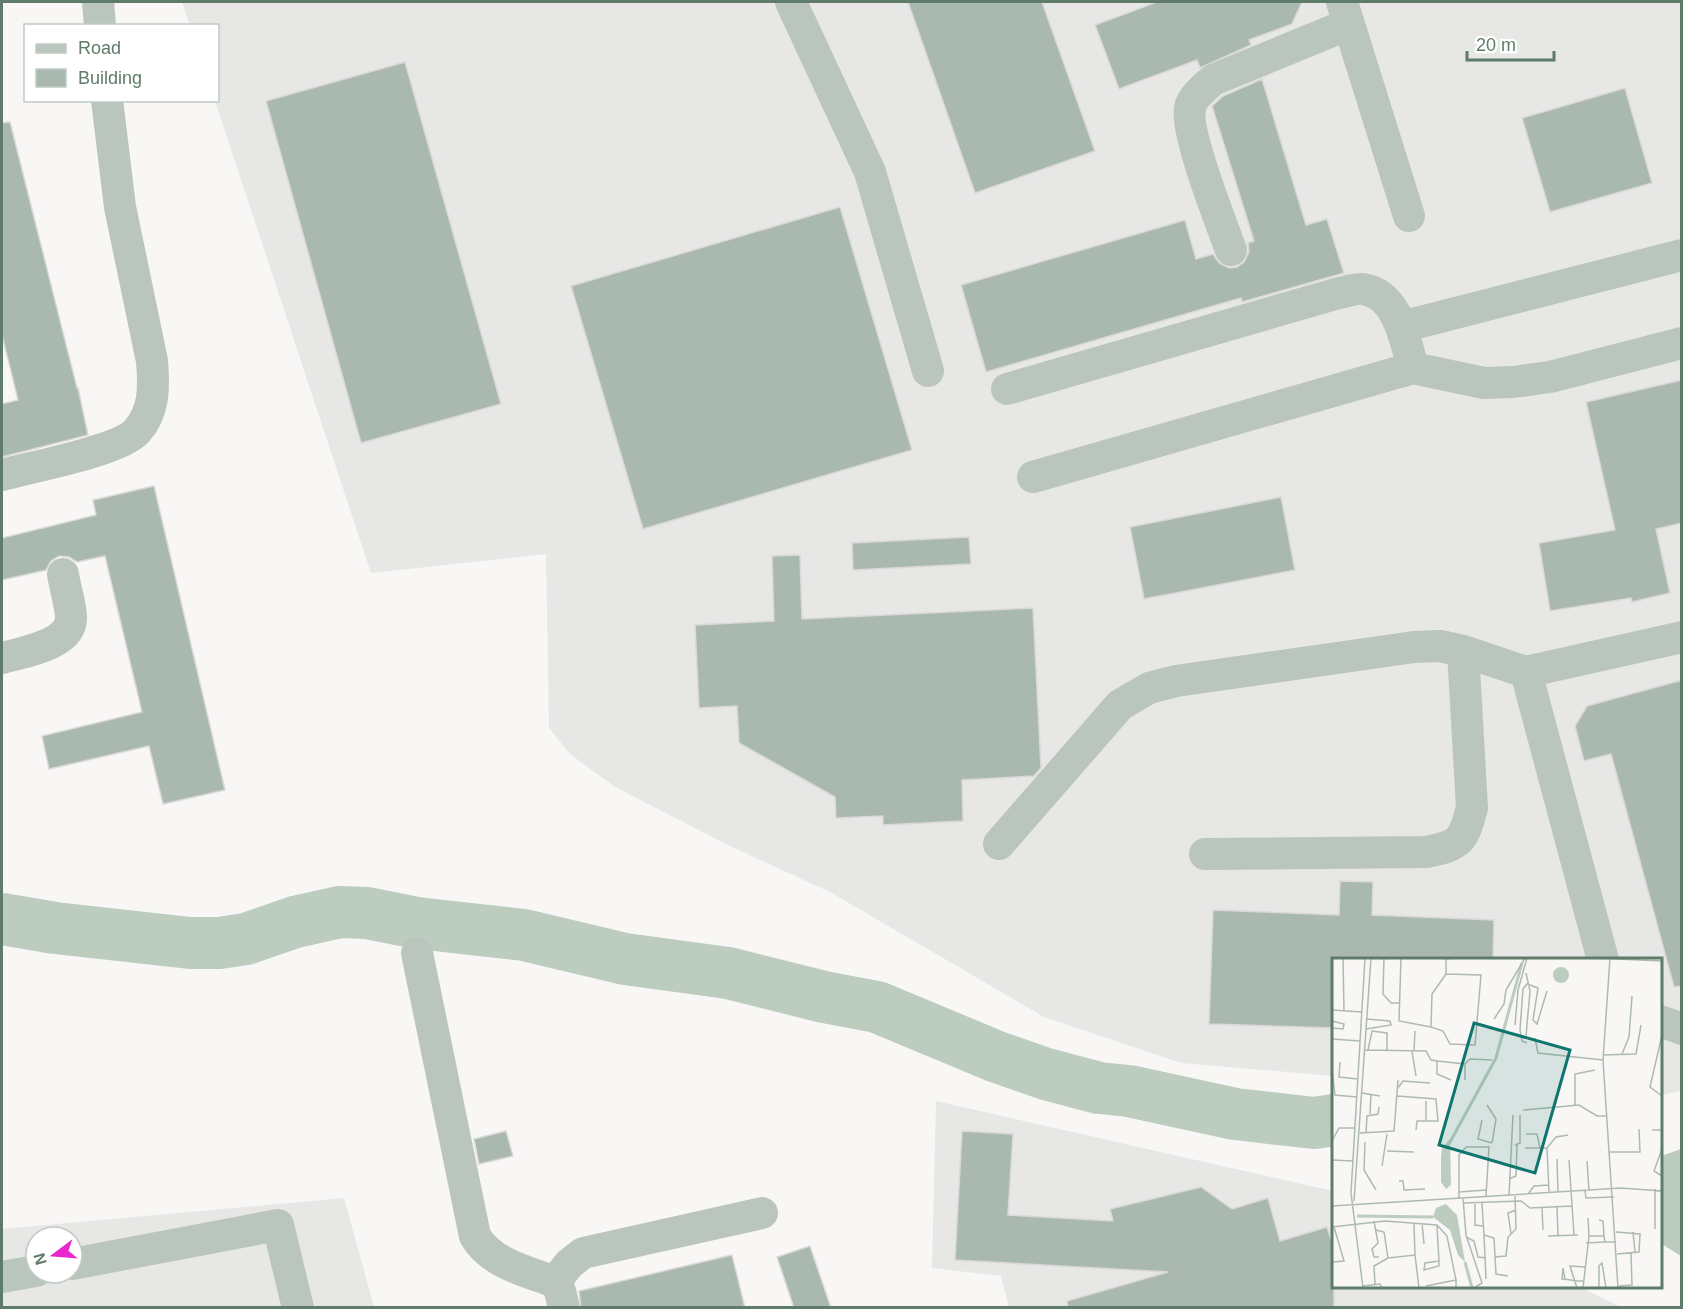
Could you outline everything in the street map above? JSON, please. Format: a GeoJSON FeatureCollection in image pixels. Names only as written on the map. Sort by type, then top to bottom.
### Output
{"type":"FeatureCollection","features":[{"type":"Feature","properties":{"kind":"lane"},"geometry":{"type":"LineString","coordinates":[[98,2],[100,24]]}},
{"type":"Feature","properties":{"kind":"lane"},"geometry":{"type":"LineString","coordinates":[[791,2],[870,172],[928,371]]}},
{"type":"Feature","properties":{"kind":"lane"},"geometry":{"type":"LineString","coordinates":[[1231,250],[1192,134],[1190,107],[1199,93],[1213,80],[1346,13],[1409,216]]}},
{"type":"Feature","properties":{"kind":"lane"},"geometry":{"type":"LineString","coordinates":[[2,475],[115,446],[136,432],[151,408],[154,386],[152,361],[120,207],[107,102]]}},
{"type":"Feature","properties":{"kind":"lane"},"geometry":{"type":"LineString","coordinates":[[1401,327],[1682,255]]}},
{"type":"Feature","properties":{"kind":"lane"},"geometry":{"type":"LineString","coordinates":[[1007,389],[1340,293],[1361,289],[1377,294],[1390,305],[1401,327],[1413,368]]}},
{"type":"Feature","properties":{"kind":"lane"},"geometry":{"type":"LineString","coordinates":[[1033,477],[1413,368],[1484,383],[1513,382],[1550,377],[1682,343]]}},
{"type":"Feature","properties":{"kind":"lane"},"geometry":{"type":"LineString","coordinates":[[2,658],[52,643],[61,638],[70,627],[71,616],[63,574]]}},
{"type":"Feature","properties":{"kind":"lane"},"geometry":{"type":"LineString","coordinates":[[999,844],[1120,705],[1149,688],[1176,681],[1414,647],[1440,646],[1463,651],[1526,672],[1682,638]]}},
{"type":"Feature","properties":{"kind":"lane"},"geometry":{"type":"LineString","coordinates":[[1205,854],[1426,852],[1447,848],[1459,841],[1466,829],[1472,808],[1463,651]]}},
{"type":"Feature","properties":{"kind":"lane"},"geometry":{"type":"LineString","coordinates":[[1526,672],[1602,958]]}},
{"type":"Feature","properties":{"kind":"lane"},"geometry":{"type":"LineString","coordinates":[[417,953],[475,1236],[481,1247],[491,1256],[559,1295],[569,1264],[583,1253],[762,1213]]}},
{"type":"Feature","properties":{"kind":"lane"},"geometry":{"type":"LineString","coordinates":[[1662,1022],[1682,1029]]}},
{"type":"Feature","properties":{"kind":"lane"},"geometry":{"type":"LineString","coordinates":[[84,1262],[278,1225],[298,1308]]}},
{"type":"Feature","properties":{"kind":"lane"},"geometry":{"type":"LineString","coordinates":[[2,1277],[24,1272]]}},
{"type":"Feature","properties":{"kind":"shaded area"},"geometry":{"type":"Polygon","coordinates":[[[182,2],[1681,2],[1681,1091],[1662,1095],[1662,958],[1332,958],[1332,1076],[1181,1063],[1044,1017],[830,892],[730,846],[615,787],[570,754],[549,728],[546,554],[371,573],[215,102],[219,102],[219,24],[190,24],[182,2]]]}},
{"type":"Feature","properties":{"kind":"shaded area"},"geometry":{"type":"Polygon","coordinates":[[[936,1101],[1332,1191],[1332,1288],[1582,1288],[1621,1307],[1009,1307],[1001,1276],[932,1268],[936,1101]]]}},
{"type":"Feature","properties":{"kind":"shaded area"},"geometry":{"type":"Polygon","coordinates":[[[1682,1150],[1681,1256],[1662,1244],[1662,1156],[1682,1150]]]}},
{"type":"Feature","properties":{"kind":"shaded area"},"geometry":{"type":"Polygon","coordinates":[[[344,1198],[374,1307],[2,1308],[2,1229],[24,1227],[24,1285],[84,1285],[84,1225],[46,1225],[344,1198]]]}},
{"type":"Feature","properties":{"kind":"building"},"geometry":{"type":"Polygon","coordinates":[[[908,2],[1042,2],[1095,151],[975,193],[908,2]]]}},
{"type":"Feature","properties":{"kind":"building"},"geometry":{"type":"Polygon","coordinates":[[[1157,2],[1302,2],[1292,24],[1249,40],[1251,45],[1200,68],[1197,60],[1119,89],[1095,25],[1157,2]]]}},
{"type":"Feature","properties":{"kind":"building"},"geometry":{"type":"Polygon","coordinates":[[[405,62],[501,404],[361,443],[266,101],[405,62]]]}},
{"type":"Feature","properties":{"kind":"building"},"geometry":{"type":"Polygon","coordinates":[[[1262,79],[1306,225],[1327,219],[1344,273],[1242,302],[1241,298],[986,372],[961,285],[1185,220],[1196,259],[1213,254],[1219,263],[1229,268],[1237,267],[1244,262],[1249,252],[1248,243],[1254,241],[1212,106],[1223,96],[1262,79]]]}},
{"type":"Feature","properties":{"kind":"building"},"geometry":{"type":"Polygon","coordinates":[[[1625,88],[1652,183],[1550,212],[1522,118],[1625,88]]]}},
{"type":"Feature","properties":{"kind":"building"},"geometry":{"type":"Polygon","coordinates":[[[10,122],[88,435],[2,457],[2,404],[18,400],[2,335],[2,123],[10,122]]]}},
{"type":"Feature","properties":{"kind":"building"},"geometry":{"type":"Polygon","coordinates":[[[840,207],[912,450],[643,529],[571,286],[840,207]]]}},
{"type":"Feature","properties":{"kind":"building"},"geometry":{"type":"Polygon","coordinates":[[[1682,380],[1682,523],[1656,529],[1670,593],[1632,602],[1631,598],[1550,611],[1539,543],[1615,530],[1586,402],[1682,380]]]}},
{"type":"Feature","properties":{"kind":"building"},"geometry":{"type":"Polygon","coordinates":[[[154,486],[225,790],[163,804],[149,746],[49,769],[42,736],[142,712],[105,556],[77,562],[69,557],[59,556],[51,561],[46,570],[2,580],[2,538],[96,515],[93,500],[154,486]]]}},
{"type":"Feature","properties":{"kind":"building"},"geometry":{"type":"Polygon","coordinates":[[[1281,497],[1295,570],[1144,599],[1130,527],[1281,497]]]}},
{"type":"Feature","properties":{"kind":"building"},"geometry":{"type":"Polygon","coordinates":[[[969,537],[971,564],[853,570],[852,543],[969,537]]]}},
{"type":"Feature","properties":{"kind":"building"},"geometry":{"type":"Polygon","coordinates":[[[800,555],[802,619],[1033,608],[1041,768],[1034,776],[962,780],[963,821],[883,825],[883,816],[836,818],[835,797],[739,743],[737,706],[699,708],[695,625],[774,621],[772,556],[800,555]]]}},
{"type":"Feature","properties":{"kind":"building"},"geometry":{"type":"Polygon","coordinates":[[[1682,680],[1682,986],[1674,987],[1611,754],[1584,761],[1575,726],[1587,706],[1682,680]]]}},
{"type":"Feature","properties":{"kind":"building"},"geometry":{"type":"Polygon","coordinates":[[[1340,881],[1373,882],[1372,915],[1494,920],[1493,958],[1332,958],[1332,1028],[1209,1024],[1213,910],[1339,915],[1340,881]]]}},
{"type":"Feature","properties":{"kind":"building"},"geometry":{"type":"Polygon","coordinates":[[[506,1131],[513,1156],[479,1164],[474,1139],[506,1131]]]}},
{"type":"Feature","properties":{"kind":"building"},"geometry":{"type":"Polygon","coordinates":[[[962,1131],[1013,1134],[1008,1215],[1113,1221],[1110,1209],[1201,1187],[1232,1209],[1268,1198],[1280,1241],[1327,1227],[1332,1243],[1334,1308],[1068,1308],[1067,1301],[1168,1272],[955,1260],[962,1131]]]}},
{"type":"Feature","properties":{"kind":"building"},"geometry":{"type":"Polygon","coordinates":[[[810,1246],[831,1308],[794,1308],[777,1257],[810,1246]]]}},
{"type":"Feature","properties":{"kind":"building"},"geometry":{"type":"Polygon","coordinates":[[[732,1255],[745,1308],[581,1308],[579,1291],[732,1255]]]}},
{"type":"Feature","properties":{"kind":"waterway"},"geometry":{"type":"LineString","coordinates":[[2,919],[55,928],[190,943],[219,943],[246,939],[295,922],[340,912],[367,913],[417,923],[524,935],[625,959],[728,973],[824,997],[877,1007],[997,1057],[1046,1074],[1099,1088],[1129,1091],[1235,1114],[1314,1123],[1332,1120]]}}]}
